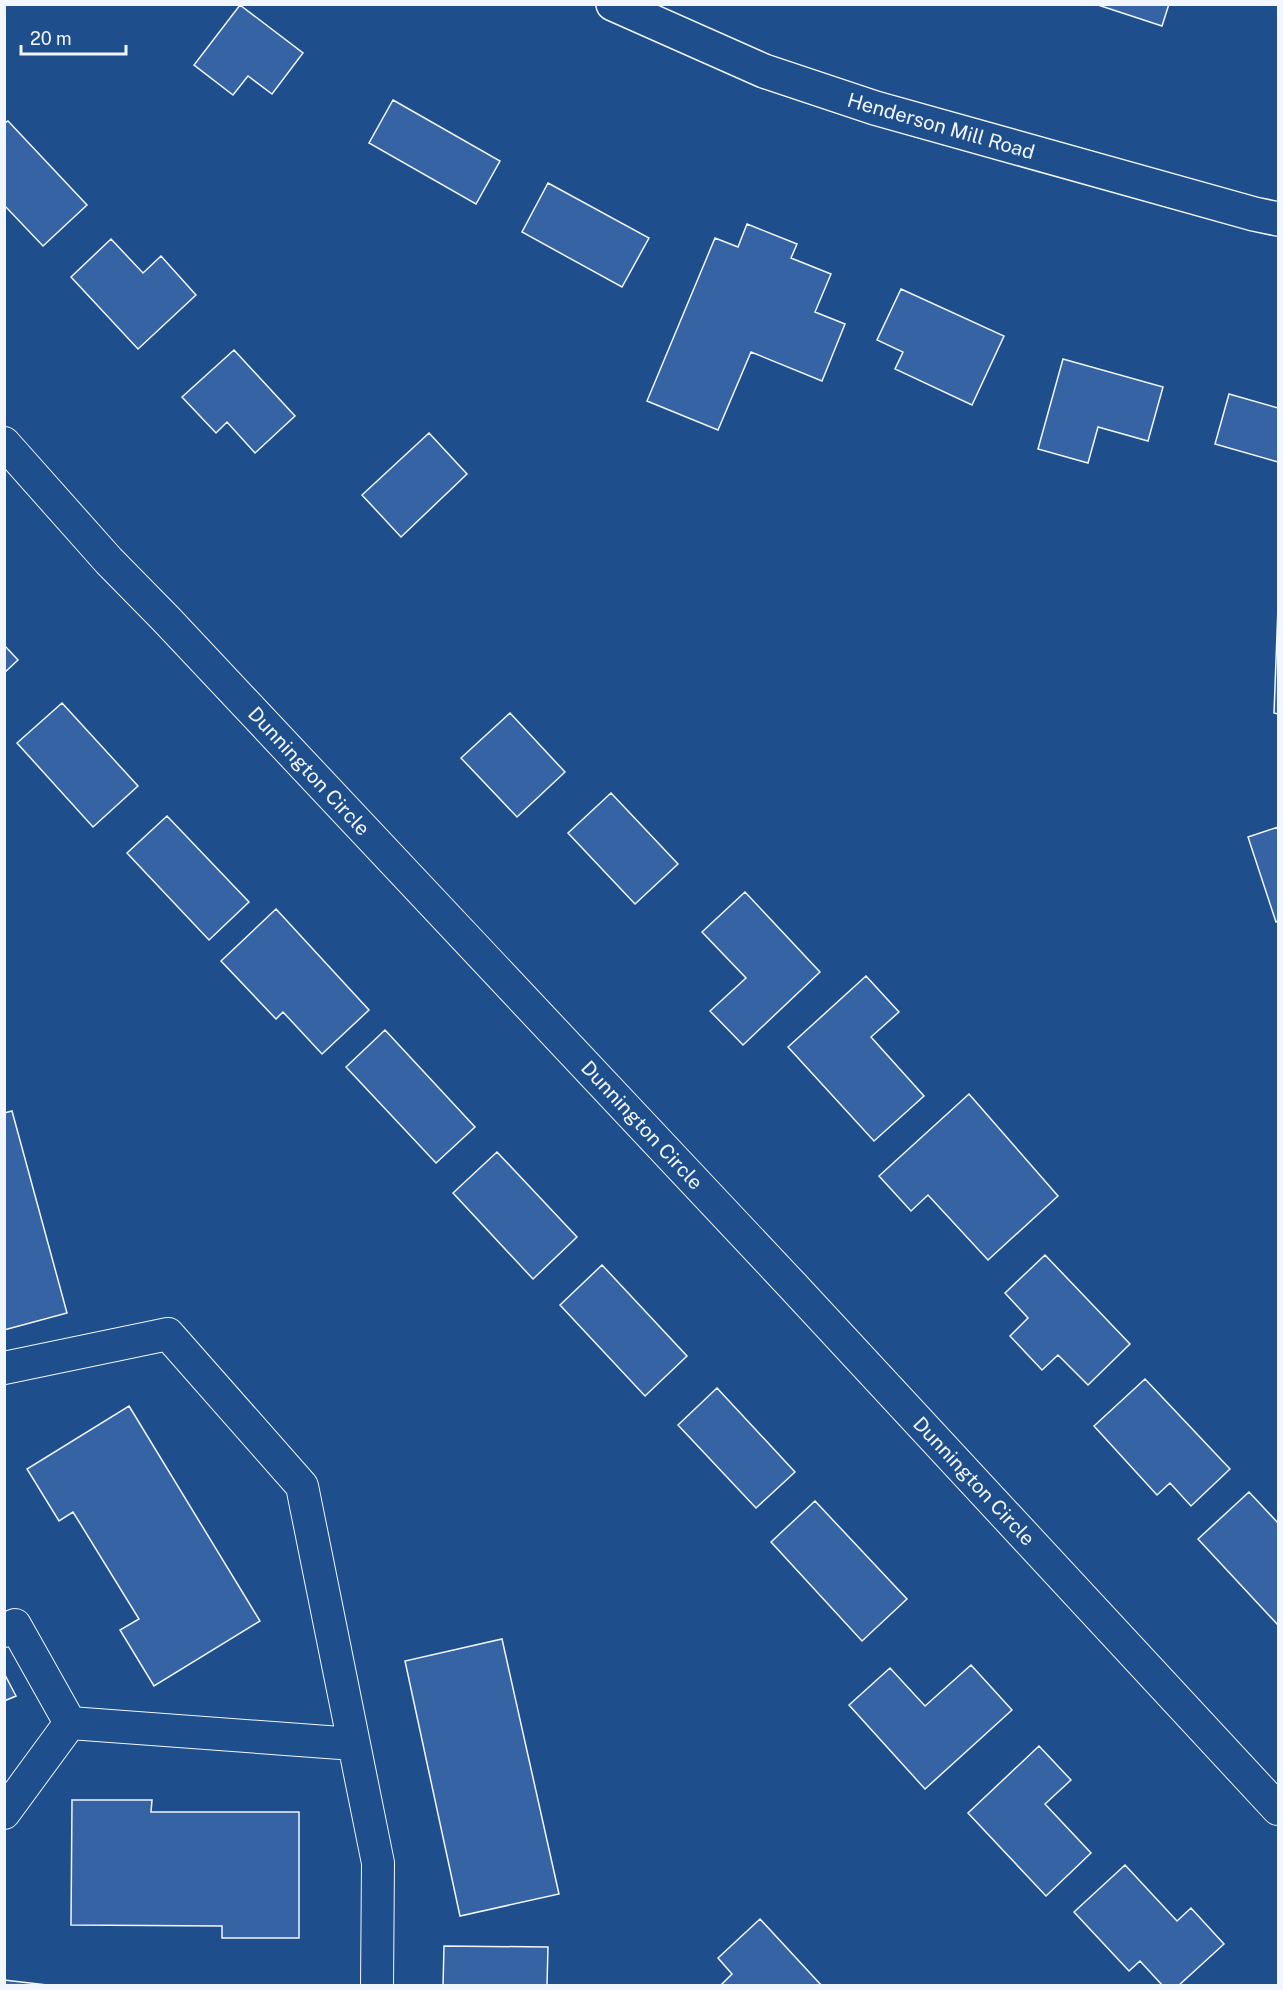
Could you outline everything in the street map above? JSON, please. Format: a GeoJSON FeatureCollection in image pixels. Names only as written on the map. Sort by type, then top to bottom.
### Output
{"type":"FeatureCollection","features":[{"type":"Feature","properties":{"kind":"street","name":"Henderson Mill Road"},"geometry":{"type":"LineString","coordinates":[[613,4],[764,71],[875,108],[1242,211],[1278,219]]}},
{"type":"Feature","properties":{"kind":"street","name":"Dunnington Circle"},"geometry":{"type":"LineString","coordinates":[[4,443],[109,561],[174,627],[768,1259],[1278,1809]]}},
{"type":"Feature","properties":{"kind":"street"},"geometry":{"type":"LineString","coordinates":[[4,1368],[168,1334],[302,1486],[378,1863],[377,1986]]}},
{"type":"Feature","properties":{"kind":"street"},"geometry":{"type":"LineString","coordinates":[[4,1631],[15,1625],[70,1723]]}},
{"type":"Feature","properties":{"kind":"street"},"geometry":{"type":"LineString","coordinates":[[70,1723],[354,1744]]}},
{"type":"Feature","properties":{"kind":"street"},"geometry":{"type":"LineString","coordinates":[[4,1813],[70,1723]]}},
{"type":"Feature","properties":{"kind":"building"},"geometry":{"type":"Polygon","coordinates":[[[1095,4],[1169,4],[1162,26],[1095,4]]]}},
{"type":"Feature","properties":{"kind":"building"},"geometry":{"type":"Polygon","coordinates":[[[240,5],[303,53],[272,94],[248,76],[233,95],[194,65],[240,5]]]}},
{"type":"Feature","properties":{"kind":"building"},"geometry":{"type":"Polygon","coordinates":[[[393,100],[500,161],[476,204],[369,143],[393,100]]]}},
{"type":"Feature","properties":{"kind":"building"},"geometry":{"type":"Polygon","coordinates":[[[8,121],[87,205],[43,246],[4,205],[4,123],[8,121]]]}},
{"type":"Feature","properties":{"kind":"building"},"geometry":{"type":"Polygon","coordinates":[[[548,183],[649,238],[622,287],[522,232],[548,183]]]}},
{"type":"Feature","properties":{"kind":"building"},"geometry":{"type":"Polygon","coordinates":[[[747,224],[797,244],[791,258],[831,274],[815,312],[845,324],[822,381],[751,352],[718,430],[647,401],[715,238],[738,247],[747,224]]]}},
{"type":"Feature","properties":{"kind":"building"},"geometry":{"type":"Polygon","coordinates":[[[111,239],[143,273],[161,256],[196,295],[138,349],[71,277],[111,239]]]}},
{"type":"Feature","properties":{"kind":"building"},"geometry":{"type":"Polygon","coordinates":[[[901,289],[1004,336],[972,405],[895,369],[903,352],[877,340],[901,289]]]}},
{"type":"Feature","properties":{"kind":"building"},"geometry":{"type":"Polygon","coordinates":[[[234,350],[295,416],[255,453],[227,422],[216,433],[182,397],[234,350]]]}},
{"type":"Feature","properties":{"kind":"building"},"geometry":{"type":"Polygon","coordinates":[[[1063,359],[1163,387],[1148,441],[1098,427],[1088,463],[1038,449],[1063,359]]]}},
{"type":"Feature","properties":{"kind":"building"},"geometry":{"type":"Polygon","coordinates":[[[1229,394],[1278,408],[1278,462],[1215,444],[1229,394]]]}},
{"type":"Feature","properties":{"kind":"building"},"geometry":{"type":"Polygon","coordinates":[[[429,433],[467,474],[401,537],[362,495],[429,433]]]}},
{"type":"Feature","properties":{"kind":"building"},"geometry":{"type":"Polygon","coordinates":[[[1278,607],[1278,714],[1274,713],[1278,607]]]}},
{"type":"Feature","properties":{"kind":"building"},"geometry":{"type":"Polygon","coordinates":[[[4,645],[18,660],[4,673],[4,645]]]}},
{"type":"Feature","properties":{"kind":"building"},"geometry":{"type":"Polygon","coordinates":[[[62,703],[138,786],[93,827],[17,743],[62,703]]]}},
{"type":"Feature","properties":{"kind":"building"},"geometry":{"type":"Polygon","coordinates":[[[510,713],[565,772],[517,817],[461,758],[510,713]]]}},
{"type":"Feature","properties":{"kind":"building"},"geometry":{"type":"Polygon","coordinates":[[[611,793],[678,864],[635,904],[568,833],[611,793]]]}},
{"type":"Feature","properties":{"kind":"building"},"geometry":{"type":"Polygon","coordinates":[[[167,816],[249,902],[209,940],[127,853],[167,816]]]}},
{"type":"Feature","properties":{"kind":"building"},"geometry":{"type":"Polygon","coordinates":[[[1278,827],[1278,921],[1276,922],[1248,837],[1278,827]]]}},
{"type":"Feature","properties":{"kind":"building"},"geometry":{"type":"Polygon","coordinates":[[[745,892],[820,972],[743,1045],[710,1011],[746,978],[702,932],[745,892]]]}},
{"type":"Feature","properties":{"kind":"building"},"geometry":{"type":"Polygon","coordinates":[[[276,909],[369,1010],[322,1054],[283,1012],[276,1019],[221,961],[276,909]]]}},
{"type":"Feature","properties":{"kind":"building"},"geometry":{"type":"Polygon","coordinates":[[[866,976],[899,1012],[871,1037],[924,1096],[874,1141],[788,1047],[866,976]]]}},
{"type":"Feature","properties":{"kind":"building"},"geometry":{"type":"Polygon","coordinates":[[[385,1030],[475,1127],[436,1163],[346,1067],[385,1030]]]}},
{"type":"Feature","properties":{"kind":"building"},"geometry":{"type":"Polygon","coordinates":[[[969,1094],[1058,1196],[988,1260],[928,1195],[911,1211],[879,1176],[969,1094]]]}},
{"type":"Feature","properties":{"kind":"building"},"geometry":{"type":"Polygon","coordinates":[[[12,1111],[67,1313],[4,1330],[4,1113],[12,1111]]]}},
{"type":"Feature","properties":{"kind":"building"},"geometry":{"type":"Polygon","coordinates":[[[497,1152],[577,1237],[533,1279],[453,1193],[497,1152]]]}},
{"type":"Feature","properties":{"kind":"building"},"geometry":{"type":"Polygon","coordinates":[[[1045,1255],[1130,1344],[1088,1385],[1058,1355],[1042,1370],[1010,1336],[1028,1318],[1005,1293],[1045,1255]]]}},
{"type":"Feature","properties":{"kind":"building"},"geometry":{"type":"Polygon","coordinates":[[[602,1265],[687,1356],[645,1396],[560,1305],[602,1265]]]}},
{"type":"Feature","properties":{"kind":"building"},"geometry":{"type":"Polygon","coordinates":[[[1145,1379],[1230,1469],[1191,1506],[1170,1483],[1157,1495],[1094,1426],[1145,1379]]]}},
{"type":"Feature","properties":{"kind":"building"},"geometry":{"type":"Polygon","coordinates":[[[717,1388],[795,1472],[756,1508],[678,1425],[717,1388]]]}},
{"type":"Feature","properties":{"kind":"building"},"geometry":{"type":"Polygon","coordinates":[[[129,1406],[260,1621],[154,1686],[120,1630],[139,1619],[73,1512],[59,1521],[27,1469],[129,1406]]]}},
{"type":"Feature","properties":{"kind":"building"},"geometry":{"type":"Polygon","coordinates":[[[1249,1492],[1278,1523],[1278,1625],[1198,1539],[1249,1492]]]}},
{"type":"Feature","properties":{"kind":"building"},"geometry":{"type":"Polygon","coordinates":[[[815,1501],[907,1599],[862,1641],[771,1542],[815,1501]]]}},
{"type":"Feature","properties":{"kind":"building"},"geometry":{"type":"Polygon","coordinates":[[[502,1639],[559,1894],[460,1916],[405,1661],[502,1639]]]}},
{"type":"Feature","properties":{"kind":"building"},"geometry":{"type":"Polygon","coordinates":[[[971,1665],[1012,1710],[925,1789],[849,1705],[890,1668],[925,1706],[971,1665]]]}},
{"type":"Feature","properties":{"kind":"building"},"geometry":{"type":"Polygon","coordinates":[[[4,1673],[16,1696],[4,1701],[4,1673]]]}},
{"type":"Feature","properties":{"kind":"building"},"geometry":{"type":"Polygon","coordinates":[[[1039,1746],[1071,1780],[1045,1804],[1091,1853],[1046,1896],[968,1813],[1039,1746]]]}},
{"type":"Feature","properties":{"kind":"building"},"geometry":{"type":"Polygon","coordinates":[[[72,1800],[152,1800],[151,1812],[299,1812],[299,1938],[222,1938],[222,1926],[71,1925],[72,1800]]]}},
{"type":"Feature","properties":{"kind":"building"},"geometry":{"type":"Polygon","coordinates":[[[1125,1865],[1177,1921],[1191,1908],[1224,1944],[1178,1986],[1163,1986],[1140,1961],[1129,1971],[1074,1912],[1125,1865]]]}},
{"type":"Feature","properties":{"kind":"building"},"geometry":{"type":"Polygon","coordinates":[[[760,1919],[822,1986],[720,1986],[732,1974],[718,1958],[760,1919]]]}},
{"type":"Feature","properties":{"kind":"building"},"geometry":{"type":"Polygon","coordinates":[[[444,1946],[548,1947],[547,1986],[443,1986],[444,1946]]]}},
{"type":"Feature","properties":{"kind":"building"},"geometry":{"type":"Polygon","coordinates":[[[4,1980],[56,1986],[4,1986],[4,1980]]]}}]}
